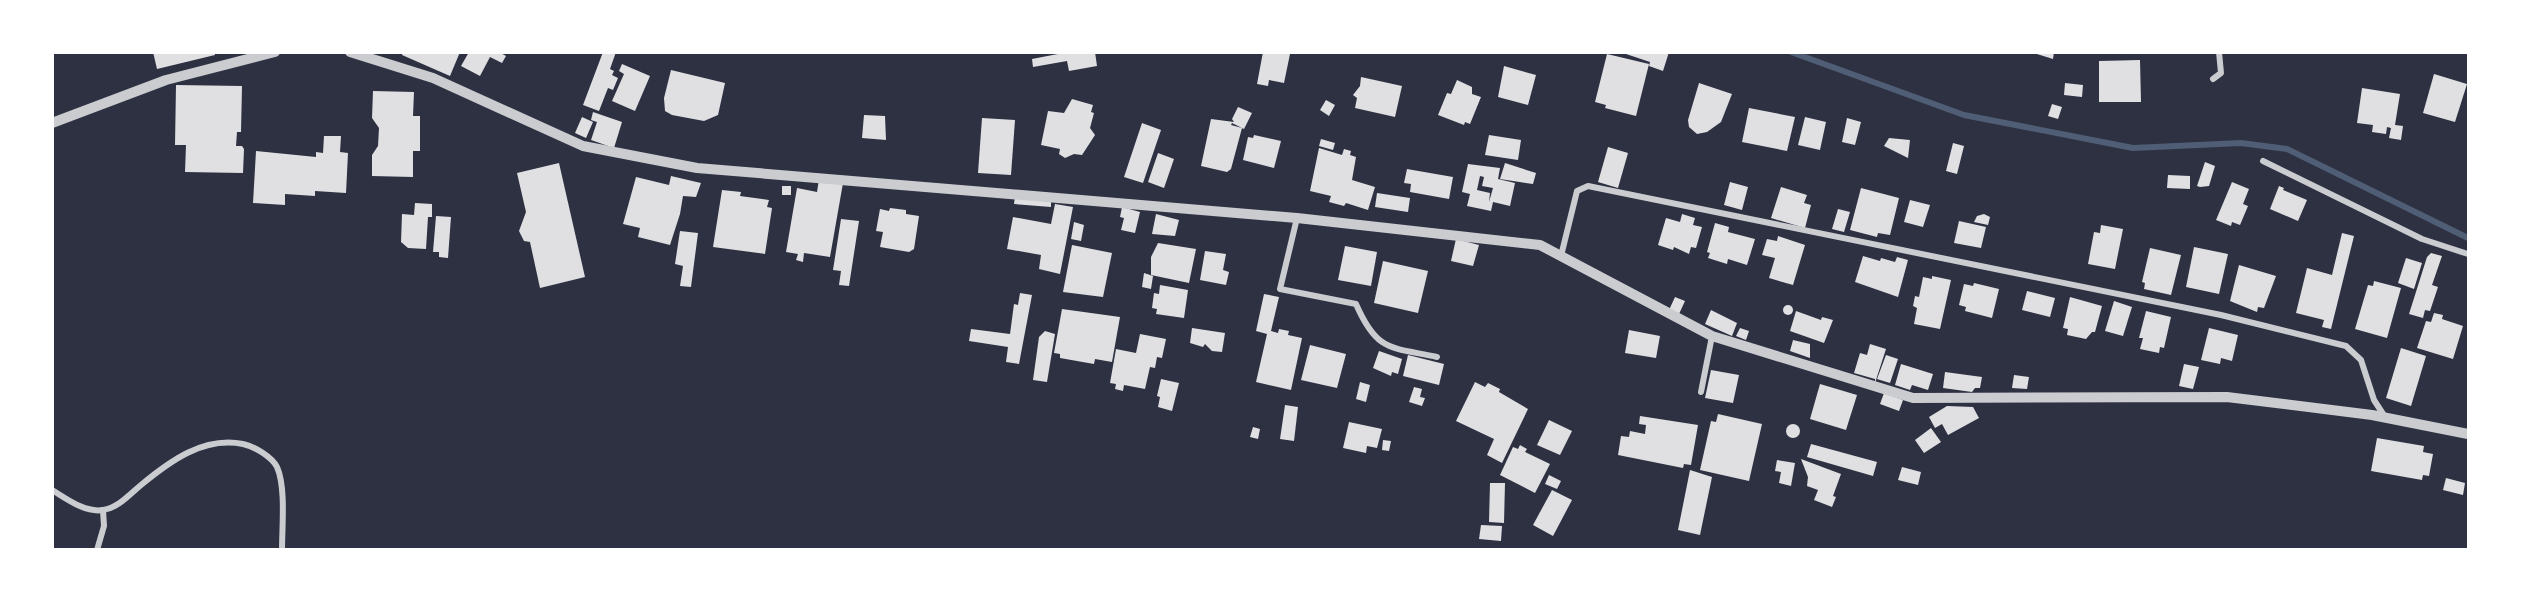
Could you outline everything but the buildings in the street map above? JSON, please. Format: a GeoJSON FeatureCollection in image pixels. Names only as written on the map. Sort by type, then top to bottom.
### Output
{"type":"FeatureCollection","features":[{"type":"Feature","properties":{"kind":"street"},"geometry":{"type":"LineString","coordinates":[[52,123],[166,80],[275,52]]}},
{"type":"Feature","properties":{"kind":"street"},"geometry":{"type":"LineString","coordinates":[[350,52],[433,78],[583,146],[697,168],[1297,218],[1540,245],[1712,336],[1913,398],[2227,397],[2386,418],[2469,434]]}},
{"type":"Feature","properties":{"kind":"street"},"geometry":{"type":"LineString","coordinates":[[2213,79],[2221,73],[2219,52]]}},
{"type":"Feature","properties":{"kind":"street"},"geometry":{"type":"LineString","coordinates":[[2263,161],[2422,239],[2469,254]]}},
{"type":"Feature","properties":{"kind":"street"},"geometry":{"type":"LineString","coordinates":[[1561,256],[1577,191],[1588,186],[2221,315],[2320,338],[2346,346],[2361,360],[2374,400],[2386,418]]}},
{"type":"Feature","properties":{"kind":"street"},"geometry":{"type":"LineString","coordinates":[[1297,218],[1280,289],[1356,304],[1370,333],[1384,344],[1437,357]]}},
{"type":"Feature","properties":{"kind":"street"},"geometry":{"type":"LineString","coordinates":[[1701,392],[1712,336]]}},
{"type":"Feature","properties":{"kind":"street"},"geometry":{"type":"LineString","coordinates":[[52,490],[80,506],[103,510],[121,502],[160,470],[198,447],[226,441],[247,445],[262,453],[276,466],[281,497],[282,549]]}},
{"type":"Feature","properties":{"kind":"street"},"geometry":{"type":"LineString","coordinates":[[103,510],[104,526],[98,547],[105,549]]}},
{"type":"Feature","properties":{"kind":"waterway"},"geometry":{"type":"LineString","coordinates":[[1791,52],[1964,115],[2133,148],[2241,143],[2287,149],[2468,238]]}}]}
